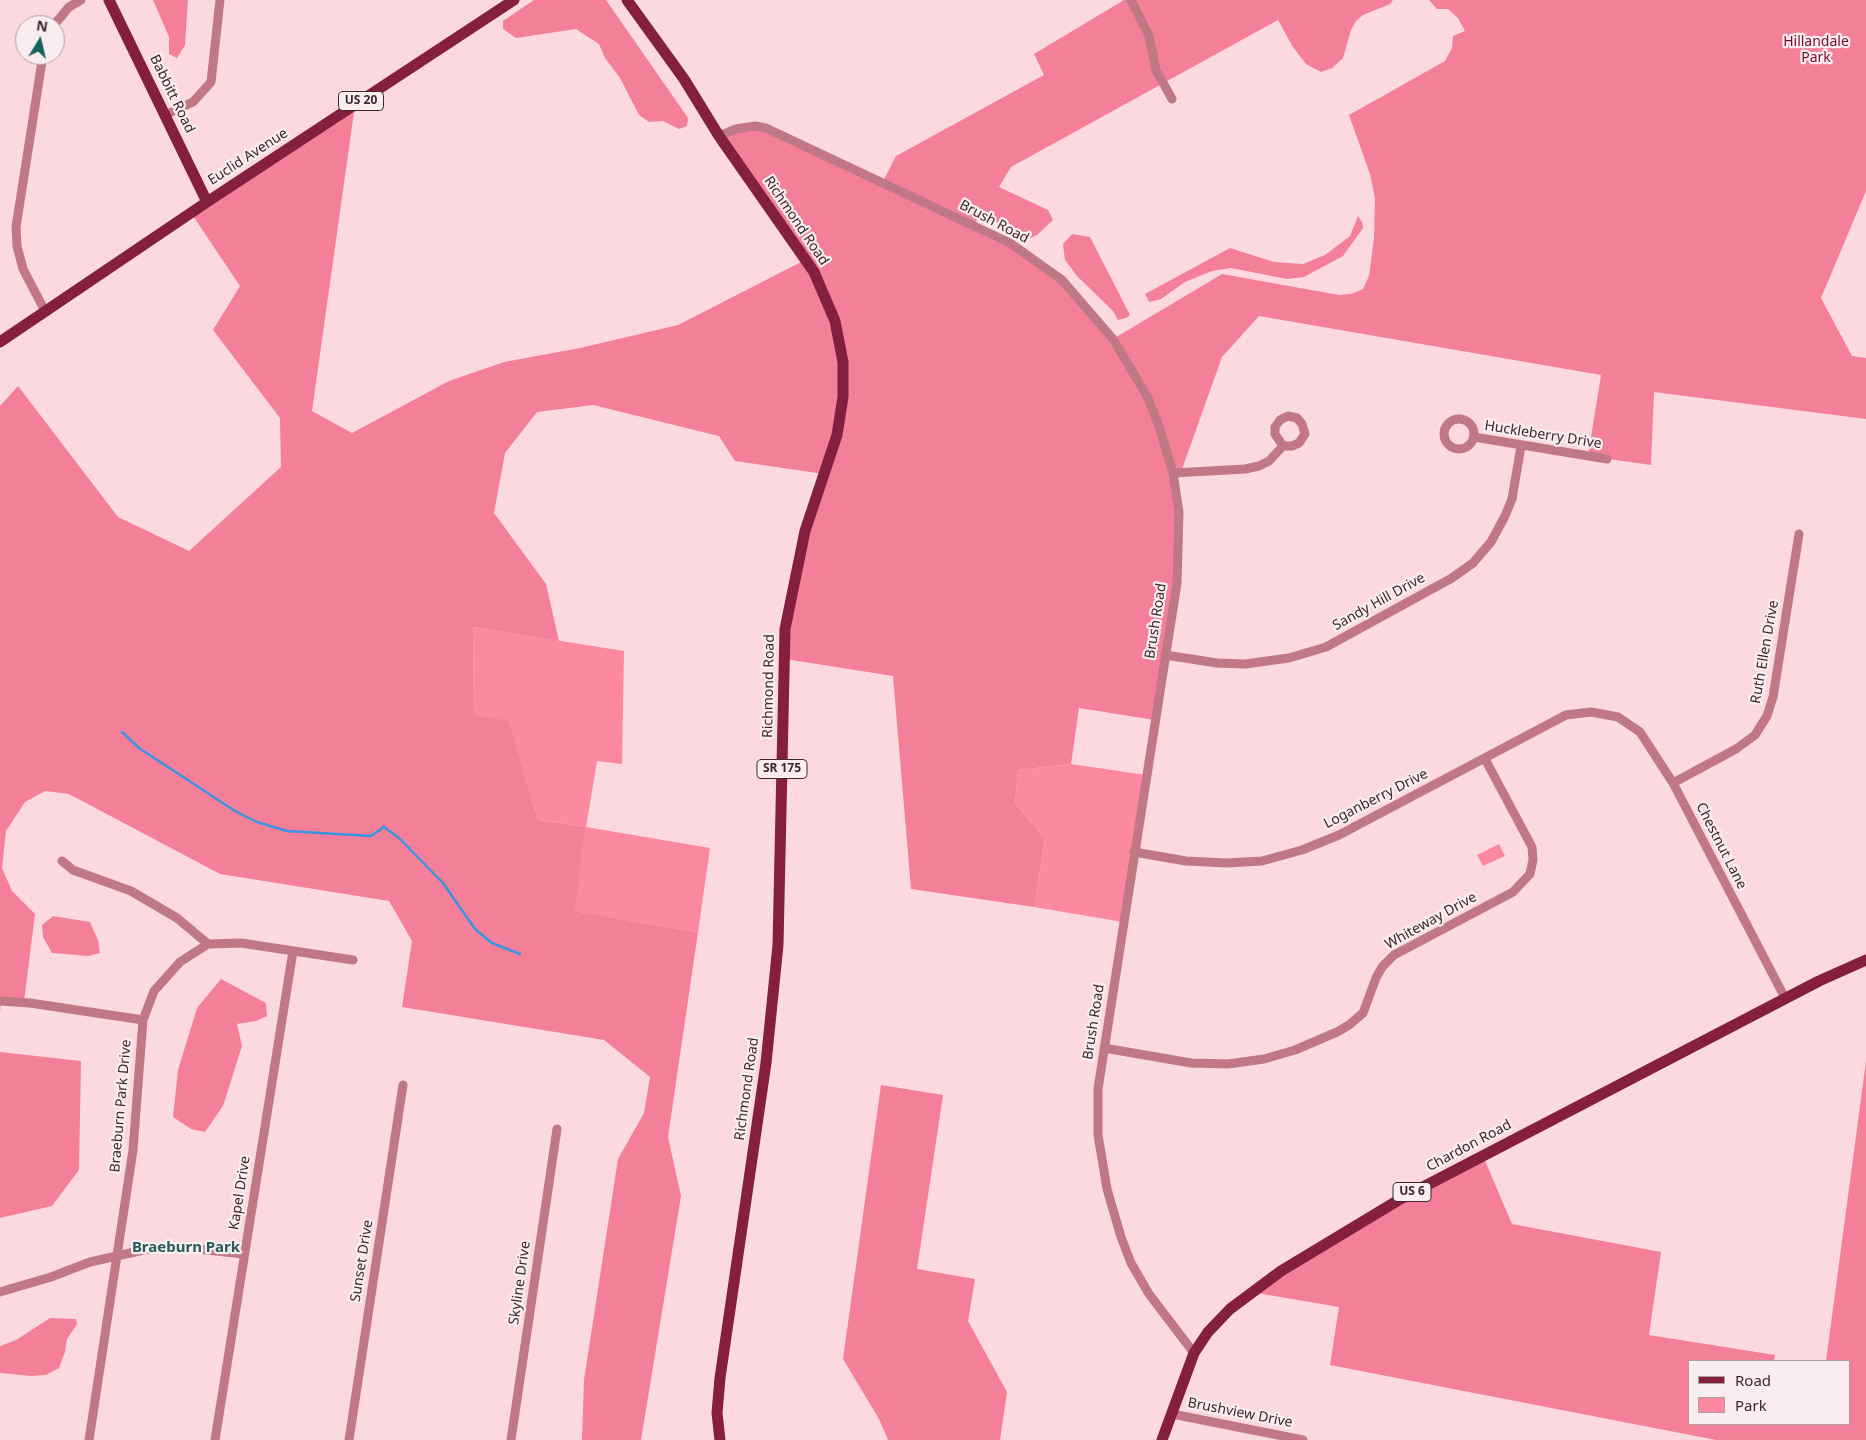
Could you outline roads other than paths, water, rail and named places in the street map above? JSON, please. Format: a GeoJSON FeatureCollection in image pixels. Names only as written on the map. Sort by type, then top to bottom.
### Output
{"type":"FeatureCollection","features":[{"type":"Feature","properties":{"kind":"main road","name":"Babbitt Road"},"geometry":{"type":"LineString","coordinates":[[109,0],[207,202]]}},
{"type":"Feature","properties":{"kind":"main road","name":"Euclid Avenue"},"geometry":{"type":"LineString","coordinates":[[0,342],[501,5],[514,0]]}},
{"type":"Feature","properties":{"kind":"main road","name":"Richmond Road"},"geometry":{"type":"LineString","coordinates":[[627,0],[684,79],[720,136],[814,272],[835,321],[843,362],[843,397],[837,435],[805,531],[784,629],[778,945],[766,1063],[720,1378],[717,1413],[720,1440]]}},
{"type":"Feature","properties":{"kind":"main road","name":"Chardon Road"},"geometry":{"type":"LineString","coordinates":[[1162,1440],[1194,1353],[1208,1332],[1230,1309],[1281,1271],[1402,1198],[1785,998],[1866,960]]}},
{"type":"Feature","properties":{"kind":"street"},"geometry":{"type":"LineString","coordinates":[[62,15],[69,7],[81,0]]}},
{"type":"Feature","properties":{"kind":"street"},"geometry":{"type":"LineString","coordinates":[[165,115],[193,102],[211,82],[220,0]]}},
{"type":"Feature","properties":{"kind":"street"},"geometry":{"type":"LineString","coordinates":[[1131,0],[1149,36],[1156,70],[1172,100]]}},
{"type":"Feature","properties":{"kind":"street"},"geometry":{"type":"LineString","coordinates":[[41,65],[16,227],[17,246],[23,268],[45,311]]}},
{"type":"Feature","properties":{"kind":"street","name":"Brush Road"},"geometry":{"type":"LineString","coordinates":[[720,136],[736,129],[755,126],[766,128],[1010,243],[1062,280],[1113,339],[1133,369],[1159,426],[1173,473],[1179,512],[1177,583],[1098,1089],[1098,1135],[1107,1189],[1131,1263],[1149,1294],[1194,1353]]}},
{"type":"Feature","properties":{"kind":"street","name":"Huckleberry Drive"},"geometry":{"type":"LineString","coordinates":[[1474,437],[1608,459]]}},
{"type":"Feature","properties":{"kind":"street"},"geometry":{"type":"LineString","coordinates":[[1173,473],[1245,470],[1269,461],[1284,446]]}},
{"type":"Feature","properties":{"kind":"street","name":"Sandy Hill Drive"},"geometry":{"type":"LineString","coordinates":[[1165,655],[1217,663],[1245,664],[1289,658],[1326,647],[1452,578],[1473,563],[1491,542],[1505,516],[1512,498],[1521,446]]}},
{"type":"Feature","properties":{"kind":"street","name":"Ruth Ellen Drive"},"geometry":{"type":"LineString","coordinates":[[1673,783],[1736,749],[1755,735],[1767,716],[1772,697],[1799,534]]}},
{"type":"Feature","properties":{"kind":"street","name":"Loganberry Drive"},"geometry":{"type":"LineString","coordinates":[[1134,852],[1186,861],[1227,863],[1262,861],[1302,850],[1339,835],[1566,715],[1592,712],[1618,717]]}},
{"type":"Feature","properties":{"kind":"street","name":"Chestnut Lane"},"geometry":{"type":"LineString","coordinates":[[1618,717],[1640,732],[1673,783],[1785,998]]}},
{"type":"Feature","properties":{"kind":"street","name":"Whiteway Drive"},"geometry":{"type":"LineString","coordinates":[[1104,1048],[1191,1063],[1228,1064],[1264,1059],[1295,1050],[1337,1032],[1350,1024],[1363,1013],[1376,978],[1382,967],[1394,955],[1513,892],[1530,874],[1533,860],[1532,847],[1485,759]]}},
{"type":"Feature","properties":{"kind":"street"},"geometry":{"type":"LineString","coordinates":[[62,860],[73,870],[131,891],[177,918],[208,944],[241,944],[353,960]]}},
{"type":"Feature","properties":{"kind":"street","name":"Braeburn Park Drive"},"geometry":{"type":"LineString","coordinates":[[89,1440],[133,1150],[142,1020],[154,991],[169,973],[208,944]]}},
{"type":"Feature","properties":{"kind":"street","name":"Kapel Drive"},"geometry":{"type":"LineString","coordinates":[[215,1440],[292,951]]}},
{"type":"Feature","properties":{"kind":"street"},"geometry":{"type":"LineString","coordinates":[[0,1001],[30,1003],[142,1020]]}},
{"type":"Feature","properties":{"kind":"street","name":"Sunset Drive"},"geometry":{"type":"LineString","coordinates":[[349,1440],[403,1085]]}},
{"type":"Feature","properties":{"kind":"street","name":"Skyline Drive"},"geometry":{"type":"LineString","coordinates":[[511,1440],[557,1129]]}},
{"type":"Feature","properties":{"kind":"street"},"geometry":{"type":"LineString","coordinates":[[0,1292],[118,1254],[179,1247],[244,1254]]}},
{"type":"Feature","properties":{"kind":"street","name":"Brushview Drive"},"geometry":{"type":"LineString","coordinates":[[1172,1414],[1303,1440]]}},
{"type":"Feature","properties":{"kind":"waterway"},"geometry":{"type":"LineString","coordinates":[[122,732],[139,748],[235,811],[257,822],[287,831],[371,836],[384,827],[399,838],[443,883],[475,929],[492,943],[520,954]]}},
{"type":"Feature","properties":{"kind":"district","name":"Braeburn Park"},"geometry":{"type":"Point","coordinates":[186,1248]}},
{"type":"Feature","properties":{"kind":"park label","name":"Hillandale Park"},"geometry":{"type":"Point","coordinates":[1816,50]}}]}
